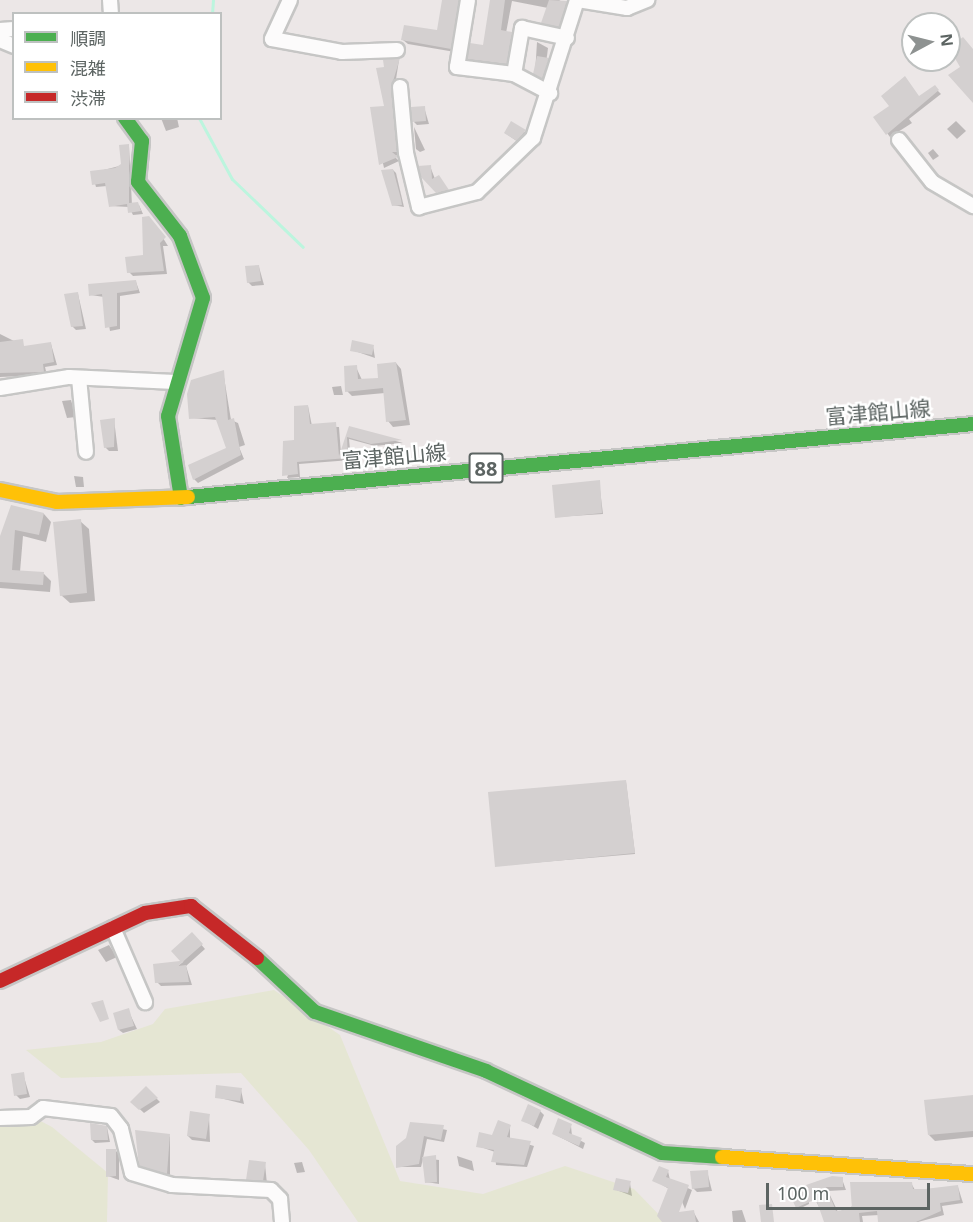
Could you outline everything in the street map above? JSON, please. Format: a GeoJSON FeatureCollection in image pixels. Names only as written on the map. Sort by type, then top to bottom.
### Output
{"type":"FeatureCollection","features":[{"type":"Feature","properties":{"kind":"street"},"geometry":{"type":"LineString","coordinates":[[290,0],[272,39],[342,52],[397,50]]}},
{"type":"Feature","properties":{"kind":"street"},"geometry":{"type":"LineString","coordinates":[[468,0],[457,67],[514,74],[550,93]]}},
{"type":"Feature","properties":{"kind":"street"},"geometry":{"type":"LineString","coordinates":[[400,87],[406,153],[419,207],[458,200],[495,180],[533,138],[550,93],[578,0],[627,8],[647,0]]}},
{"type":"Feature","properties":{"kind":"street"},"geometry":{"type":"LineString","coordinates":[[514,74],[522,28],[567,38]]}},
{"type":"Feature","properties":{"kind":"street"},"geometry":{"type":"LineString","coordinates":[[126,120],[142,141],[138,182],[180,236],[203,298],[198,330],[176,382],[168,416],[181,498]]}},
{"type":"Feature","properties":{"kind":"street"},"geometry":{"type":"LineString","coordinates":[[899,140],[932,182],[973,206]]}},
{"type":"Feature","properties":{"kind":"street"},"geometry":{"type":"LineString","coordinates":[[0,388],[79,378],[176,382]]}},
{"type":"Feature","properties":{"kind":"street"},"geometry":{"type":"LineString","coordinates":[[79,378],[86,452]]}},
{"type":"Feature","properties":{"kind":"street","name":"富津館山線"},"geometry":{"type":"LineString","coordinates":[[0,490],[85,504],[181,498],[973,424]]}},
{"type":"Feature","properties":{"kind":"street"},"geometry":{"type":"LineString","coordinates":[[0,981],[162,907],[191,906],[237,939],[315,1012],[486,1071],[662,1153],[973,1174]]}},
{"type":"Feature","properties":{"kind":"street"},"geometry":{"type":"LineString","coordinates":[[113,928],[146,1002]]}},
{"type":"Feature","properties":{"kind":"street"},"geometry":{"type":"LineString","coordinates":[[0,1118],[31,1117],[43,1108],[111,1116],[121,1129],[132,1173],[172,1185],[271,1190],[280,1199],[282,1222]]}},
{"type":"Feature","properties":{"kind":"green space"},"geometry":{"type":"Polygon","coordinates":[[[274,990],[340,1035],[400,1181],[483,1194],[565,1166],[634,1189],[666,1222],[358,1222],[309,1150],[241,1073],[61,1078],[26,1050],[101,1042],[153,1024],[165,1009],[274,990]]]}},
{"type":"Feature","properties":{"kind":"green space"},"geometry":{"type":"Polygon","coordinates":[[[0,1114],[31,1116],[52,1127],[108,1173],[107,1222],[0,1222],[0,1114]]]}},
{"type":"Feature","properties":{"kind":"building"},"geometry":{"type":"Polygon","coordinates":[[[442,0],[459,0],[451,49],[401,40],[404,25],[437,30],[442,0]]]}},
{"type":"Feature","properties":{"kind":"building"},"geometry":{"type":"Polygon","coordinates":[[[490,0],[505,0],[501,30],[512,32],[507,64],[467,59],[470,43],[483,45],[490,0]]]}},
{"type":"Feature","properties":{"kind":"building"},"geometry":{"type":"Polygon","coordinates":[[[549,0],[567,1],[559,27],[541,23],[549,0]]]}},
{"type":"Feature","properties":{"kind":"building"},"geometry":{"type":"Polygon","coordinates":[[[963,37],[973,49],[973,103],[948,75],[952,72],[961,72],[961,39],[963,37]]]}},
{"type":"Feature","properties":{"kind":"building"},"geometry":{"type":"Polygon","coordinates":[[[537,56],[549,58],[542,79],[533,74],[537,56]]]}},
{"type":"Feature","properties":{"kind":"building"},"geometry":{"type":"Polygon","coordinates":[[[400,58],[391,88],[397,152],[392,152],[398,157],[379,165],[370,107],[384,106],[376,68],[384,67],[383,60],[400,58]]]}},
{"type":"Feature","properties":{"kind":"building"},"geometry":{"type":"Polygon","coordinates":[[[905,76],[919,96],[935,85],[939,90],[886,135],[873,117],[889,106],[881,96],[905,76]]]}},
{"type":"Feature","properties":{"kind":"building"},"geometry":{"type":"Polygon","coordinates":[[[425,106],[426,121],[412,122],[411,107],[425,106]]]}},
{"type":"Feature","properties":{"kind":"building"},"geometry":{"type":"Polygon","coordinates":[[[511,121],[526,130],[517,141],[504,133],[511,121]]]}},
{"type":"Feature","properties":{"kind":"building"},"geometry":{"type":"Polygon","coordinates":[[[129,144],[129,203],[138,202],[141,211],[128,213],[127,204],[109,207],[105,183],[92,185],[90,171],[115,168],[121,164],[119,145],[129,144]]]}},
{"type":"Feature","properties":{"kind":"building"},"geometry":{"type":"Polygon","coordinates":[[[431,165],[432,179],[439,175],[449,190],[436,193],[421,177],[418,166],[431,165]]]}},
{"type":"Feature","properties":{"kind":"building"},"geometry":{"type":"Polygon","coordinates":[[[393,169],[402,205],[392,206],[381,170],[393,169]]]}},
{"type":"Feature","properties":{"kind":"building"},"geometry":{"type":"Polygon","coordinates":[[[149,216],[166,237],[160,243],[164,271],[127,273],[125,257],[143,255],[142,217],[149,216]]]}},
{"type":"Feature","properties":{"kind":"building"},"geometry":{"type":"Polygon","coordinates":[[[259,265],[261,281],[247,283],[245,266],[259,265]]]}},
{"type":"Feature","properties":{"kind":"building"},"geometry":{"type":"Polygon","coordinates":[[[136,280],[138,290],[117,293],[117,326],[105,328],[102,294],[89,296],[88,284],[136,280]]]}},
{"type":"Feature","properties":{"kind":"building"},"geometry":{"type":"Polygon","coordinates":[[[78,292],[83,326],[71,327],[64,294],[78,292]]]}},
{"type":"Feature","properties":{"kind":"building"},"geometry":{"type":"Polygon","coordinates":[[[23,339],[24,346],[51,342],[54,362],[43,364],[44,372],[0,373],[0,342],[23,339]]]}},
{"type":"Feature","properties":{"kind":"building"},"geometry":{"type":"Polygon","coordinates":[[[352,340],[374,345],[372,355],[350,351],[352,340]]]}},
{"type":"Feature","properties":{"kind":"building"},"geometry":{"type":"Polygon","coordinates":[[[396,362],[406,420],[386,422],[383,388],[345,392],[344,366],[357,365],[358,379],[378,378],[377,364],[396,362]]]}},
{"type":"Feature","properties":{"kind":"building"},"geometry":{"type":"Polygon","coordinates":[[[224,370],[228,420],[234,418],[241,455],[193,480],[188,465],[226,448],[215,417],[189,419],[187,394],[191,380],[224,370]]]}},
{"type":"Feature","properties":{"kind":"building"},"geometry":{"type":"Polygon","coordinates":[[[308,405],[310,424],[336,422],[339,456],[349,426],[402,440],[371,444],[347,437],[348,458],[297,462],[298,474],[282,476],[283,441],[294,440],[294,406],[308,405]]]}},
{"type":"Feature","properties":{"kind":"building"},"geometry":{"type":"Polygon","coordinates":[[[115,418],[114,447],[104,448],[100,420],[115,418]]]}},
{"type":"Feature","properties":{"kind":"building"},"geometry":{"type":"Polygon","coordinates":[[[600,480],[602,513],[555,518],[552,485],[600,480]]]}},
{"type":"Feature","properties":{"kind":"building"},"geometry":{"type":"Polygon","coordinates":[[[11,505],[44,513],[39,535],[15,530],[12,570],[44,572],[43,585],[0,582],[0,536],[11,505]]]}},
{"type":"Feature","properties":{"kind":"building"},"geometry":{"type":"Polygon","coordinates":[[[81,519],[87,593],[60,596],[53,522],[81,519]]]}},
{"type":"Feature","properties":{"kind":"building"},"geometry":{"type":"Polygon","coordinates":[[[626,780],[635,853],[495,867],[488,792],[626,780]]]}},
{"type":"Feature","properties":{"kind":"building"},"geometry":{"type":"Polygon","coordinates":[[[192,932],[203,944],[178,966],[186,965],[189,982],[155,983],[153,964],[180,961],[171,951],[192,932]]]}},
{"type":"Feature","properties":{"kind":"building"},"geometry":{"type":"Polygon","coordinates":[[[103,1000],[109,1019],[100,1022],[91,1003],[103,1000]]]}},
{"type":"Feature","properties":{"kind":"building"},"geometry":{"type":"Polygon","coordinates":[[[129,1008],[134,1026],[118,1030],[113,1013],[129,1008]]]}},
{"type":"Feature","properties":{"kind":"building"},"geometry":{"type":"Polygon","coordinates":[[[24,1072],[27,1094],[14,1096],[11,1074],[24,1072]]]}},
{"type":"Feature","properties":{"kind":"building"},"geometry":{"type":"Polygon","coordinates":[[[216,1085],[242,1088],[240,1101],[215,1098],[216,1085]]]}},
{"type":"Feature","properties":{"kind":"building"},"geometry":{"type":"Polygon","coordinates":[[[146,1086],[158,1098],[139,1110],[130,1102],[146,1086]]]}},
{"type":"Feature","properties":{"kind":"building"},"geometry":{"type":"Polygon","coordinates":[[[973,1095],[973,1131],[928,1135],[924,1100],[973,1095]]]}},
{"type":"Feature","properties":{"kind":"building"},"geometry":{"type":"Polygon","coordinates":[[[528,1104],[541,1110],[534,1126],[521,1121],[528,1104]]]}},
{"type":"Feature","properties":{"kind":"building"},"geometry":{"type":"Polygon","coordinates":[[[190,1111],[210,1114],[206,1139],[187,1136],[190,1111]]]}},
{"type":"Feature","properties":{"kind":"building"},"geometry":{"type":"Polygon","coordinates":[[[558,1118],[572,1124],[569,1133],[582,1138],[579,1146],[552,1134],[558,1118]]]}},
{"type":"Feature","properties":{"kind":"building"},"geometry":{"type":"Polygon","coordinates":[[[498,1120],[511,1125],[507,1137],[531,1141],[524,1165],[491,1162],[494,1150],[476,1147],[479,1132],[492,1135],[498,1120]]]}},
{"type":"Feature","properties":{"kind":"building"},"geometry":{"type":"Polygon","coordinates":[[[410,1122],[444,1125],[441,1140],[424,1136],[419,1164],[396,1168],[396,1146],[406,1138],[410,1122]]]}},
{"type":"Feature","properties":{"kind":"building"},"geometry":{"type":"Polygon","coordinates":[[[90,1123],[107,1126],[108,1140],[91,1140],[90,1123]]]}},
{"type":"Feature","properties":{"kind":"building"},"geometry":{"type":"Polygon","coordinates":[[[135,1130],[170,1134],[167,1174],[139,1166],[135,1130]]]}},
{"type":"Feature","properties":{"kind":"building"},"geometry":{"type":"Polygon","coordinates":[[[106,1149],[116,1149],[116,1176],[106,1177],[106,1149]]]}},
{"type":"Feature","properties":{"kind":"building"},"geometry":{"type":"Polygon","coordinates":[[[436,1155],[437,1182],[425,1183],[422,1157],[436,1155]]]}},
{"type":"Feature","properties":{"kind":"building"},"geometry":{"type":"Polygon","coordinates":[[[249,1160],[266,1162],[263,1181],[246,1180],[249,1160]]]}},
{"type":"Feature","properties":{"kind":"building"},"geometry":{"type":"Polygon","coordinates":[[[659,1166],[669,1170],[666,1177],[689,1185],[679,1212],[694,1210],[696,1222],[662,1222],[657,1216],[668,1188],[652,1181],[659,1166]]]}},
{"type":"Feature","properties":{"kind":"building"},"geometry":{"type":"Polygon","coordinates":[[[708,1170],[709,1187],[692,1189],[690,1171],[708,1170]]]}},
{"type":"Feature","properties":{"kind":"building"},"geometry":{"type":"Polygon","coordinates":[[[832,1176],[843,1177],[843,1187],[826,1187],[836,1211],[852,1209],[850,1182],[912,1182],[913,1189],[958,1185],[960,1200],[940,1203],[941,1211],[916,1222],[878,1222],[877,1211],[859,1213],[860,1222],[824,1222],[816,1199],[796,1208],[791,1197],[809,1189],[806,1185],[832,1176]]]}},
{"type":"Feature","properties":{"kind":"building"},"geometry":{"type":"Polygon","coordinates":[[[616,1178],[631,1181],[628,1193],[613,1190],[616,1178]]]}},
{"type":"Feature","properties":{"kind":"building"},"geometry":{"type":"Polygon","coordinates":[[[772,1204],[774,1222],[761,1222],[759,1205],[772,1204]]]}},
{"type":"Feature","properties":{"kind":"waterway"},"geometry":{"type":"LineString","coordinates":[[212,12],[213,0]]}},
{"type":"Feature","properties":{"kind":"waterway"},"geometry":{"type":"LineString","coordinates":[[200,120],[232,179],[303,247]]}},
{"type":"Feature","properties":{"kind":"traffic: fast"},"geometry":{"type":"LineString","coordinates":[[126,120],[142,141],[138,182],[180,236],[203,298],[168,416],[181,498]]}},
{"type":"Feature","properties":{"kind":"traffic: fast"},"geometry":{"type":"LineString","coordinates":[[188,497],[973,424]]}},
{"type":"Feature","properties":{"kind":"traffic: fast"},"geometry":{"type":"LineString","coordinates":[[257,958],[315,1012],[486,1071],[662,1153],[722,1157]]}},
{"type":"Feature","properties":{"kind":"traffic: slow"},"geometry":{"type":"LineString","coordinates":[[0,490],[57,502],[188,497]]}},
{"type":"Feature","properties":{"kind":"traffic: slow"},"geometry":{"type":"LineString","coordinates":[[722,1157],[973,1174]]}},
{"type":"Feature","properties":{"kind":"traffic: jam"},"geometry":{"type":"LineString","coordinates":[[0,981],[145,913],[191,906],[257,958]]}}]}
